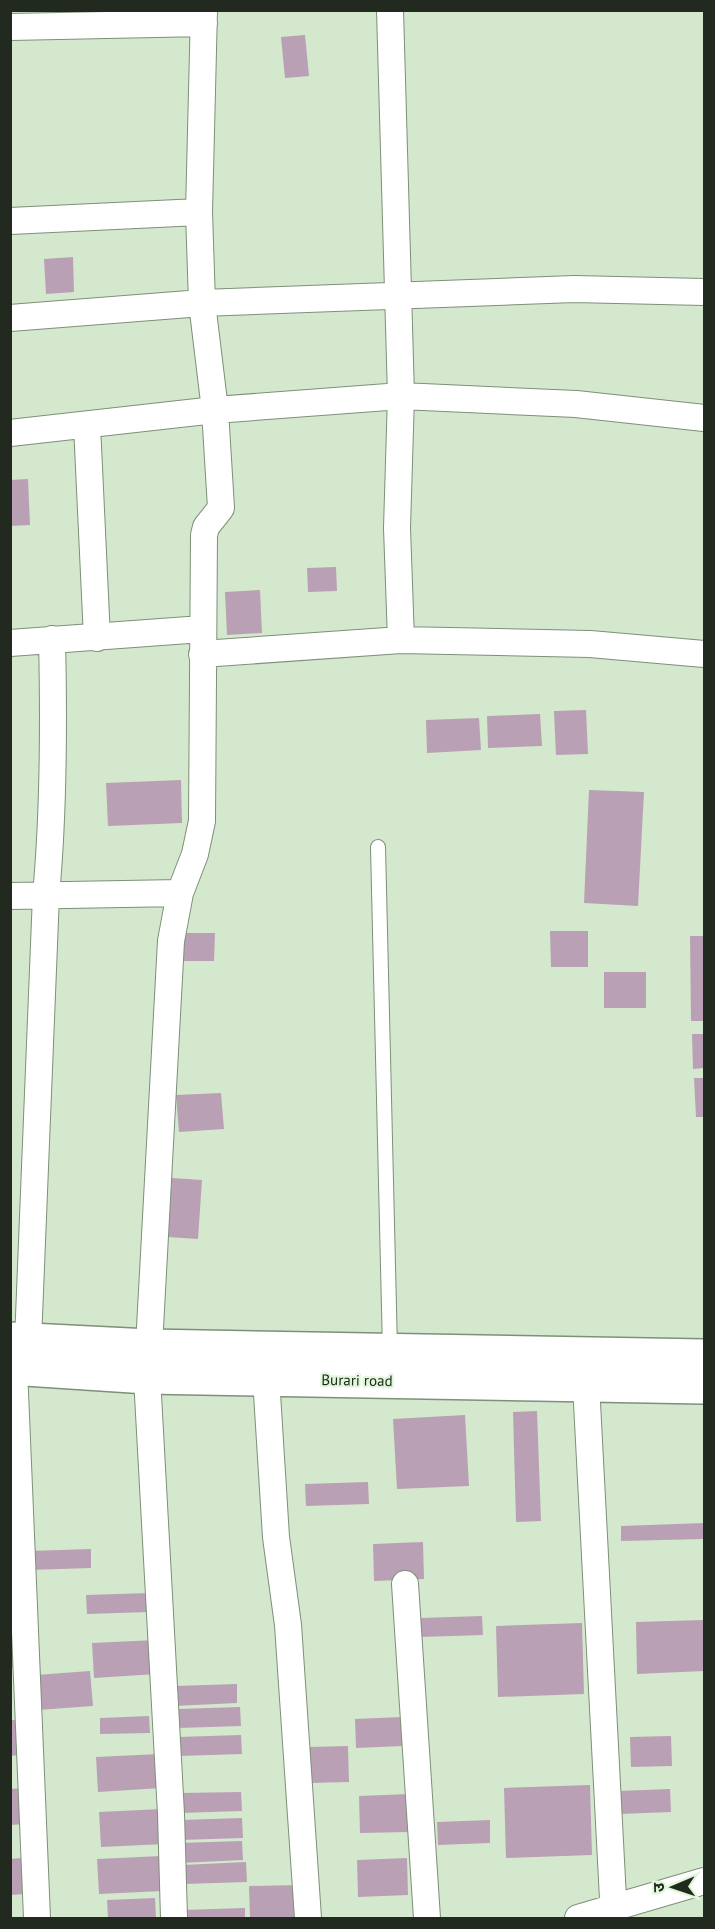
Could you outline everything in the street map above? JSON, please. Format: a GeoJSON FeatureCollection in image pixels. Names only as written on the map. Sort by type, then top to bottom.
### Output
{"type":"FeatureCollection","features":[{"type":"Feature","properties":{"kind":"main road","name":"Burari road"},"geometry":{"type":"LineString","coordinates":[[148,1361],[390,1350],[705,1356]]}},
{"type":"Feature","properties":{"kind":"main road","name":"Burari road"},"geometry":{"type":"LineString","coordinates":[[16,1354],[148,1361],[266,1378],[705,1387]]}},
{"type":"Feature","properties":{"kind":"street"},"geometry":{"type":"LineString","coordinates":[[390,10],[401,396],[397,528],[401,640]]}},
{"type":"Feature","properties":{"kind":"street"},"geometry":{"type":"LineString","coordinates":[[10,27],[204,17],[198,212],[202,303],[215,410],[221,508],[206,527],[202,641],[202,821],[197,847],[180,893],[171,941],[148,1361],[171,1814],[174,1918]]}},
{"type":"Feature","properties":{"kind":"street"},"geometry":{"type":"LineString","coordinates":[[10,221],[198,212]]}},
{"type":"Feature","properties":{"kind":"street"},"geometry":{"type":"LineString","coordinates":[[10,318],[202,303],[574,289],[705,292]]}},
{"type":"Feature","properties":{"kind":"street"},"geometry":{"type":"LineString","coordinates":[[10,433],[215,410],[401,396],[576,404],[705,418]]}},
{"type":"Feature","properties":{"kind":"street"},"geometry":{"type":"LineString","coordinates":[[87,425],[97,638]]}},
{"type":"Feature","properties":{"kind":"street"},"geometry":{"type":"LineString","coordinates":[[10,643],[97,638],[202,641],[401,640],[590,644],[705,654]]}},
{"type":"Feature","properties":{"kind":"street"},"geometry":{"type":"LineString","coordinates":[[37,1918],[16,1354],[52,811],[54,723],[52,639]]}},
{"type":"Feature","properties":{"kind":"street"},"geometry":{"type":"LineString","coordinates":[[10,896],[180,893]]}},
{"type":"Feature","properties":{"kind":"street"},"geometry":{"type":"LineString","coordinates":[[266,1378],[276,1537],[288,1625],[308,1918]]}},
{"type":"Feature","properties":{"kind":"street"},"geometry":{"type":"LineString","coordinates":[[586,1384],[614,1913]]}},
{"type":"Feature","properties":{"kind":"street"},"geometry":{"type":"LineString","coordinates":[[405,1584],[427,1918]]}},
{"type":"Feature","properties":{"kind":"street"},"geometry":{"type":"LineString","coordinates":[[578,1918],[614,1913],[705,1881]]}},
{"type":"Feature","properties":{"kind":"lane"},"geometry":{"type":"LineString","coordinates":[[378,847],[390,1350]]}},
{"type":"Feature","properties":{"kind":"building"},"geometry":{"type":"Polygon","coordinates":[[[305,35],[309,76],[285,78],[281,37],[305,35]]]}},
{"type":"Feature","properties":{"kind":"building"},"geometry":{"type":"Polygon","coordinates":[[[73,257],[74,292],[46,294],[44,259],[73,257]]]}},
{"type":"Feature","properties":{"kind":"building"},"geometry":{"type":"Polygon","coordinates":[[[28,479],[30,525],[10,526],[10,480],[28,479]]]}},
{"type":"Feature","properties":{"kind":"building"},"geometry":{"type":"Polygon","coordinates":[[[336,567],[337,591],[308,592],[307,568],[336,567]]]}},
{"type":"Feature","properties":{"kind":"building"},"geometry":{"type":"Polygon","coordinates":[[[260,590],[262,633],[227,635],[225,592],[260,590]]]}},
{"type":"Feature","properties":{"kind":"building"},"geometry":{"type":"Polygon","coordinates":[[[586,710],[588,754],[556,755],[554,711],[586,710]]]}},
{"type":"Feature","properties":{"kind":"building"},"geometry":{"type":"Polygon","coordinates":[[[540,714],[542,746],[488,748],[487,716],[540,714]]]}},
{"type":"Feature","properties":{"kind":"building"},"geometry":{"type":"Polygon","coordinates":[[[479,718],[481,750],[427,753],[426,720],[479,718]]]}},
{"type":"Feature","properties":{"kind":"building"},"geometry":{"type":"Polygon","coordinates":[[[181,780],[182,823],[108,826],[106,783],[181,780]]]}},
{"type":"Feature","properties":{"kind":"building"},"geometry":{"type":"Polygon","coordinates":[[[589,790],[644,792],[638,906],[584,903],[589,790]]]}},
{"type":"Feature","properties":{"kind":"building"},"geometry":{"type":"Polygon","coordinates":[[[550,931],[588,931],[588,967],[551,967],[550,931]]]}},
{"type":"Feature","properties":{"kind":"building"},"geometry":{"type":"Polygon","coordinates":[[[184,933],[215,933],[214,961],[184,961],[184,933]]]}},
{"type":"Feature","properties":{"kind":"building"},"geometry":{"type":"Polygon","coordinates":[[[690,936],[704,936],[704,1021],[691,1021],[690,936]]]}},
{"type":"Feature","properties":{"kind":"building"},"geometry":{"type":"Polygon","coordinates":[[[604,972],[646,972],[646,1008],[604,1008],[604,972]]]}},
{"type":"Feature","properties":{"kind":"building"},"geometry":{"type":"Polygon","coordinates":[[[692,1034],[704,1034],[704,1068],[693,1069],[692,1034]]]}},
{"type":"Feature","properties":{"kind":"building"},"geometry":{"type":"Polygon","coordinates":[[[694,1078],[704,1078],[704,1117],[696,1117],[694,1078]]]}},
{"type":"Feature","properties":{"kind":"building"},"geometry":{"type":"Polygon","coordinates":[[[221,1093],[224,1129],[179,1132],[176,1095],[221,1093]]]}},
{"type":"Feature","properties":{"kind":"building"},"geometry":{"type":"Polygon","coordinates":[[[172,1178],[202,1180],[198,1239],[168,1237],[172,1178]]]}},
{"type":"Feature","properties":{"kind":"building"},"geometry":{"type":"Polygon","coordinates":[[[537,1411],[541,1521],[516,1522],[513,1412],[537,1411]]]}},
{"type":"Feature","properties":{"kind":"building"},"geometry":{"type":"Polygon","coordinates":[[[465,1415],[469,1486],[397,1489],[393,1419],[465,1415]]]}},
{"type":"Feature","properties":{"kind":"building"},"geometry":{"type":"Polygon","coordinates":[[[368,1482],[369,1504],[306,1506],[305,1484],[368,1482]]]}},
{"type":"Feature","properties":{"kind":"building"},"geometry":{"type":"Polygon","coordinates":[[[704,1523],[704,1539],[621,1541],[621,1526],[704,1523]]]}},
{"type":"Feature","properties":{"kind":"building"},"geometry":{"type":"Polygon","coordinates":[[[423,1542],[424,1579],[374,1581],[373,1544],[423,1542]]]}},
{"type":"Feature","properties":{"kind":"building"},"geometry":{"type":"Polygon","coordinates":[[[91,1549],[91,1568],[29,1570],[28,1551],[91,1549]]]}},
{"type":"Feature","properties":{"kind":"building"},"geometry":{"type":"Polygon","coordinates":[[[149,1593],[149,1612],[87,1614],[86,1595],[149,1593]]]}},
{"type":"Feature","properties":{"kind":"building"},"geometry":{"type":"Polygon","coordinates":[[[482,1616],[483,1635],[420,1637],[420,1618],[482,1616]]]}},
{"type":"Feature","properties":{"kind":"building"},"geometry":{"type":"Polygon","coordinates":[[[703,1620],[704,1671],[637,1674],[636,1622],[703,1620]]]}},
{"type":"Feature","properties":{"kind":"building"},"geometry":{"type":"Polygon","coordinates":[[[582,1623],[584,1694],[498,1697],[496,1626],[582,1623]]]}},
{"type":"Feature","properties":{"kind":"building"},"geometry":{"type":"Polygon","coordinates":[[[10,1632],[13,1632],[15,1668],[10,1668],[10,1632]]]}},
{"type":"Feature","properties":{"kind":"building"},"geometry":{"type":"Polygon","coordinates":[[[156,1640],[157,1674],[94,1678],[92,1643],[156,1640]]]}},
{"type":"Feature","properties":{"kind":"building"},"geometry":{"type":"Polygon","coordinates":[[[90,1671],[93,1706],[38,1710],[36,1675],[90,1671]]]}},
{"type":"Feature","properties":{"kind":"building"},"geometry":{"type":"Polygon","coordinates":[[[237,1684],[237,1703],[174,1706],[174,1686],[237,1684]]]}},
{"type":"Feature","properties":{"kind":"building"},"geometry":{"type":"Polygon","coordinates":[[[240,1707],[241,1726],[178,1728],[178,1709],[240,1707]]]}},
{"type":"Feature","properties":{"kind":"building"},"geometry":{"type":"Polygon","coordinates":[[[149,1716],[150,1733],[100,1734],[100,1718],[149,1716]]]}},
{"type":"Feature","properties":{"kind":"building"},"geometry":{"type":"Polygon","coordinates":[[[402,1717],[403,1746],[356,1748],[355,1719],[402,1717]]]}},
{"type":"Feature","properties":{"kind":"building"},"geometry":{"type":"Polygon","coordinates":[[[10,1720],[19,1720],[21,1755],[10,1756],[10,1720]]]}},
{"type":"Feature","properties":{"kind":"building"},"geometry":{"type":"Polygon","coordinates":[[[241,1735],[242,1754],[179,1756],[178,1737],[241,1735]]]}},
{"type":"Feature","properties":{"kind":"building"},"geometry":{"type":"Polygon","coordinates":[[[671,1736],[672,1766],[631,1767],[630,1737],[671,1736]]]}},
{"type":"Feature","properties":{"kind":"building"},"geometry":{"type":"Polygon","coordinates":[[[348,1746],[349,1782],[309,1783],[309,1747],[348,1746]]]}},
{"type":"Feature","properties":{"kind":"building"},"geometry":{"type":"Polygon","coordinates":[[[159,1754],[161,1788],[98,1792],[96,1757],[159,1754]]]}},
{"type":"Feature","properties":{"kind":"building"},"geometry":{"type":"Polygon","coordinates":[[[590,1785],[592,1855],[506,1858],[504,1788],[590,1785]]]}},
{"type":"Feature","properties":{"kind":"building"},"geometry":{"type":"Polygon","coordinates":[[[23,1788],[26,1824],[10,1825],[10,1789],[23,1788]]]}},
{"type":"Feature","properties":{"kind":"building"},"geometry":{"type":"Polygon","coordinates":[[[670,1789],[671,1812],[619,1814],[618,1791],[670,1789]]]}},
{"type":"Feature","properties":{"kind":"building"},"geometry":{"type":"Polygon","coordinates":[[[241,1792],[242,1811],[180,1813],[179,1793],[241,1792]]]}},
{"type":"Feature","properties":{"kind":"building"},"geometry":{"type":"Polygon","coordinates":[[[409,1794],[409,1832],[360,1833],[359,1796],[409,1794]]]}},
{"type":"Feature","properties":{"kind":"building"},"geometry":{"type":"Polygon","coordinates":[[[162,1809],[165,1844],[101,1847],[99,1812],[162,1809]]]}},
{"type":"Feature","properties":{"kind":"building"},"geometry":{"type":"Polygon","coordinates":[[[242,1818],[243,1838],[181,1840],[180,1820],[242,1818]]]}},
{"type":"Feature","properties":{"kind":"building"},"geometry":{"type":"Polygon","coordinates":[[[490,1820],[490,1843],[438,1845],[437,1822],[490,1820]]]}},
{"type":"Feature","properties":{"kind":"building"},"geometry":{"type":"Polygon","coordinates":[[[242,1841],[243,1860],[180,1863],[179,1843],[242,1841]]]}},
{"type":"Feature","properties":{"kind":"building"},"geometry":{"type":"Polygon","coordinates":[[[161,1856],[163,1891],[99,1894],[97,1859],[161,1856]]]}},
{"type":"Feature","properties":{"kind":"building"},"geometry":{"type":"Polygon","coordinates":[[[22,1858],[25,1894],[10,1895],[10,1859],[22,1858]]]}},
{"type":"Feature","properties":{"kind":"building"},"geometry":{"type":"Polygon","coordinates":[[[407,1858],[408,1895],[358,1897],[357,1860],[407,1858]]]}},
{"type":"Feature","properties":{"kind":"building"},"geometry":{"type":"Polygon","coordinates":[[[246,1862],[247,1882],[184,1884],[183,1865],[246,1862]]]}},
{"type":"Feature","properties":{"kind":"building"},"geometry":{"type":"Polygon","coordinates":[[[299,1885],[300,1918],[250,1918],[249,1886],[299,1885]]]}},
{"type":"Feature","properties":{"kind":"building"},"geometry":{"type":"Polygon","coordinates":[[[155,1898],[156,1918],[108,1918],[107,1900],[155,1898]]]}},
{"type":"Feature","properties":{"kind":"building"},"geometry":{"type":"Polygon","coordinates":[[[245,1908],[245,1918],[182,1918],[182,1910],[245,1908]]]}}]}
